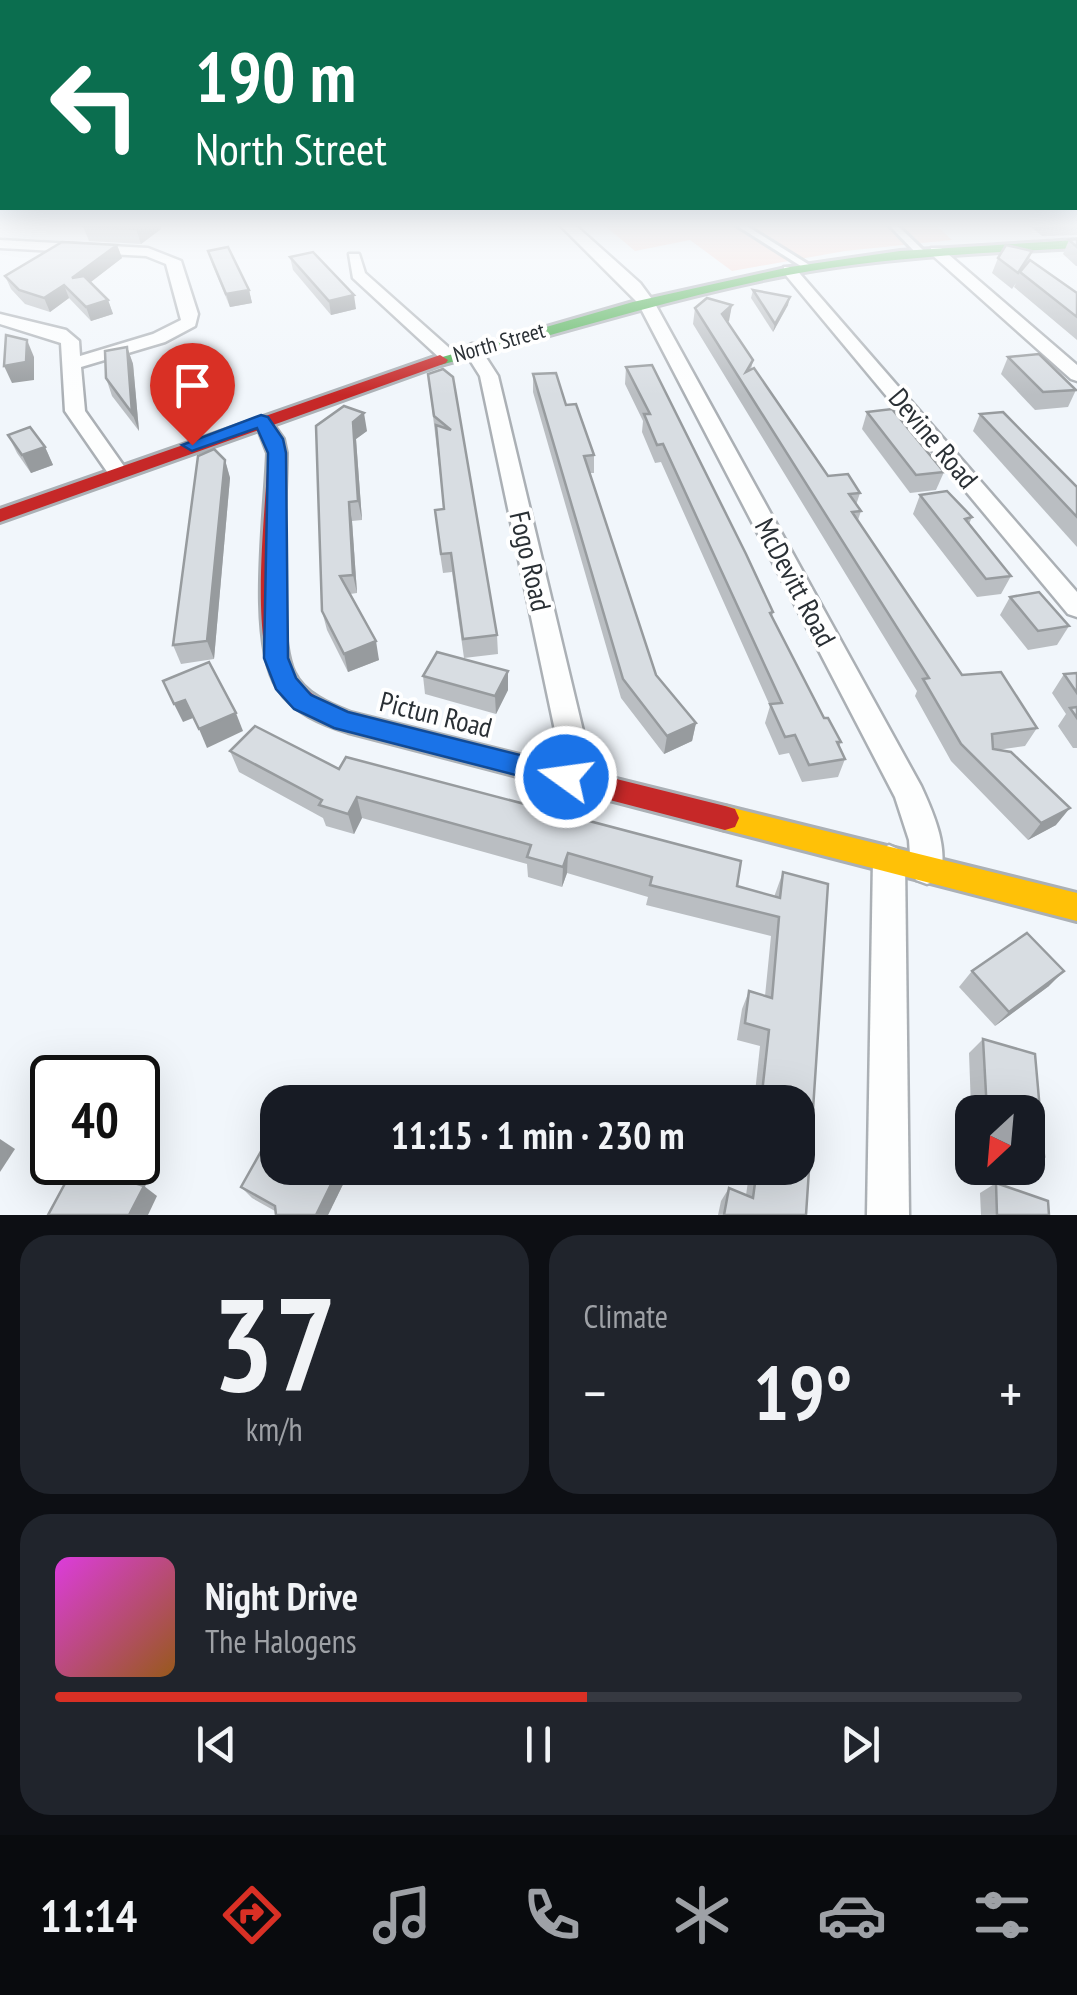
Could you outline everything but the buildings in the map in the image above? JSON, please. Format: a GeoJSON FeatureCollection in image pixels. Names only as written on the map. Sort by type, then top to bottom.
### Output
{"type":"FeatureCollection","features":[{"type":"Feature","properties":{"kind":"main road","name":"North Street"},"geometry":{"type":"LineString","coordinates":[[0,516],[461,353],[646,302],[737,282]]}},
{"type":"Feature","properties":{"kind":"main road","name":"Pictun Road"},"geometry":{"type":"LineString","coordinates":[[261,421],[274,439],[277,453],[276,658],[292,692],[314,709],[343,721],[1077,907]]}},
{"type":"Feature","properties":{"kind":"street"},"geometry":{"type":"LineString","coordinates":[[73,364],[159,338],[189,322],[180,282]]}},
{"type":"Feature","properties":{"kind":"street"},"geometry":{"type":"LineString","coordinates":[[367,282],[461,353]]}},
{"type":"Feature","properties":{"kind":"street","name":"McDevitt Road"},"geometry":{"type":"LineString","coordinates":[[629,282],[646,302],[910,795],[926,840],[928,870]]}},
{"type":"Feature","properties":{"kind":"street","name":"Devine Road"},"geometry":{"type":"LineString","coordinates":[[809,282],[1077,608]]}},
{"type":"Feature","properties":{"kind":"street"},"geometry":{"type":"LineString","coordinates":[[964,282],[1077,374]]}},
{"type":"Feature","properties":{"kind":"street"},"geometry":{"type":"LineString","coordinates":[[0,320],[66,337],[72,345],[76,412],[117,472]]}},
{"type":"Feature","properties":{"kind":"street","name":"Fogo Road"},"geometry":{"type":"LineString","coordinates":[[461,353],[489,376],[570,735],[566,777]]}},
{"type":"Feature","properties":{"kind":"street"},"geometry":{"type":"LineString","coordinates":[[888,1215],[890,860]]}},
{"type":"Feature","properties":{"kind":"traffic: fast"},"geometry":{"type":"LineString","coordinates":[[440,360],[736,282]]}},
{"type":"Feature","properties":{"kind":"traffic: slow"},"geometry":{"type":"LineString","coordinates":[[725,818],[1077,907]]}},
{"type":"Feature","properties":{"kind":"traffic: jam"},"geometry":{"type":"LineString","coordinates":[[0,516],[440,360]]}},
{"type":"Feature","properties":{"kind":"traffic: jam"},"geometry":{"type":"LineString","coordinates":[[261,421],[274,439],[277,453],[277,656],[286,682],[301,697],[348,722],[725,818]]}},
{"type":"Feature","properties":{"kind":"route"},"geometry":{"type":"LineString","coordinates":[[192,445],[261,421],[274,439],[276,658],[285,683],[302,702],[343,721],[566,777]]}}]}
